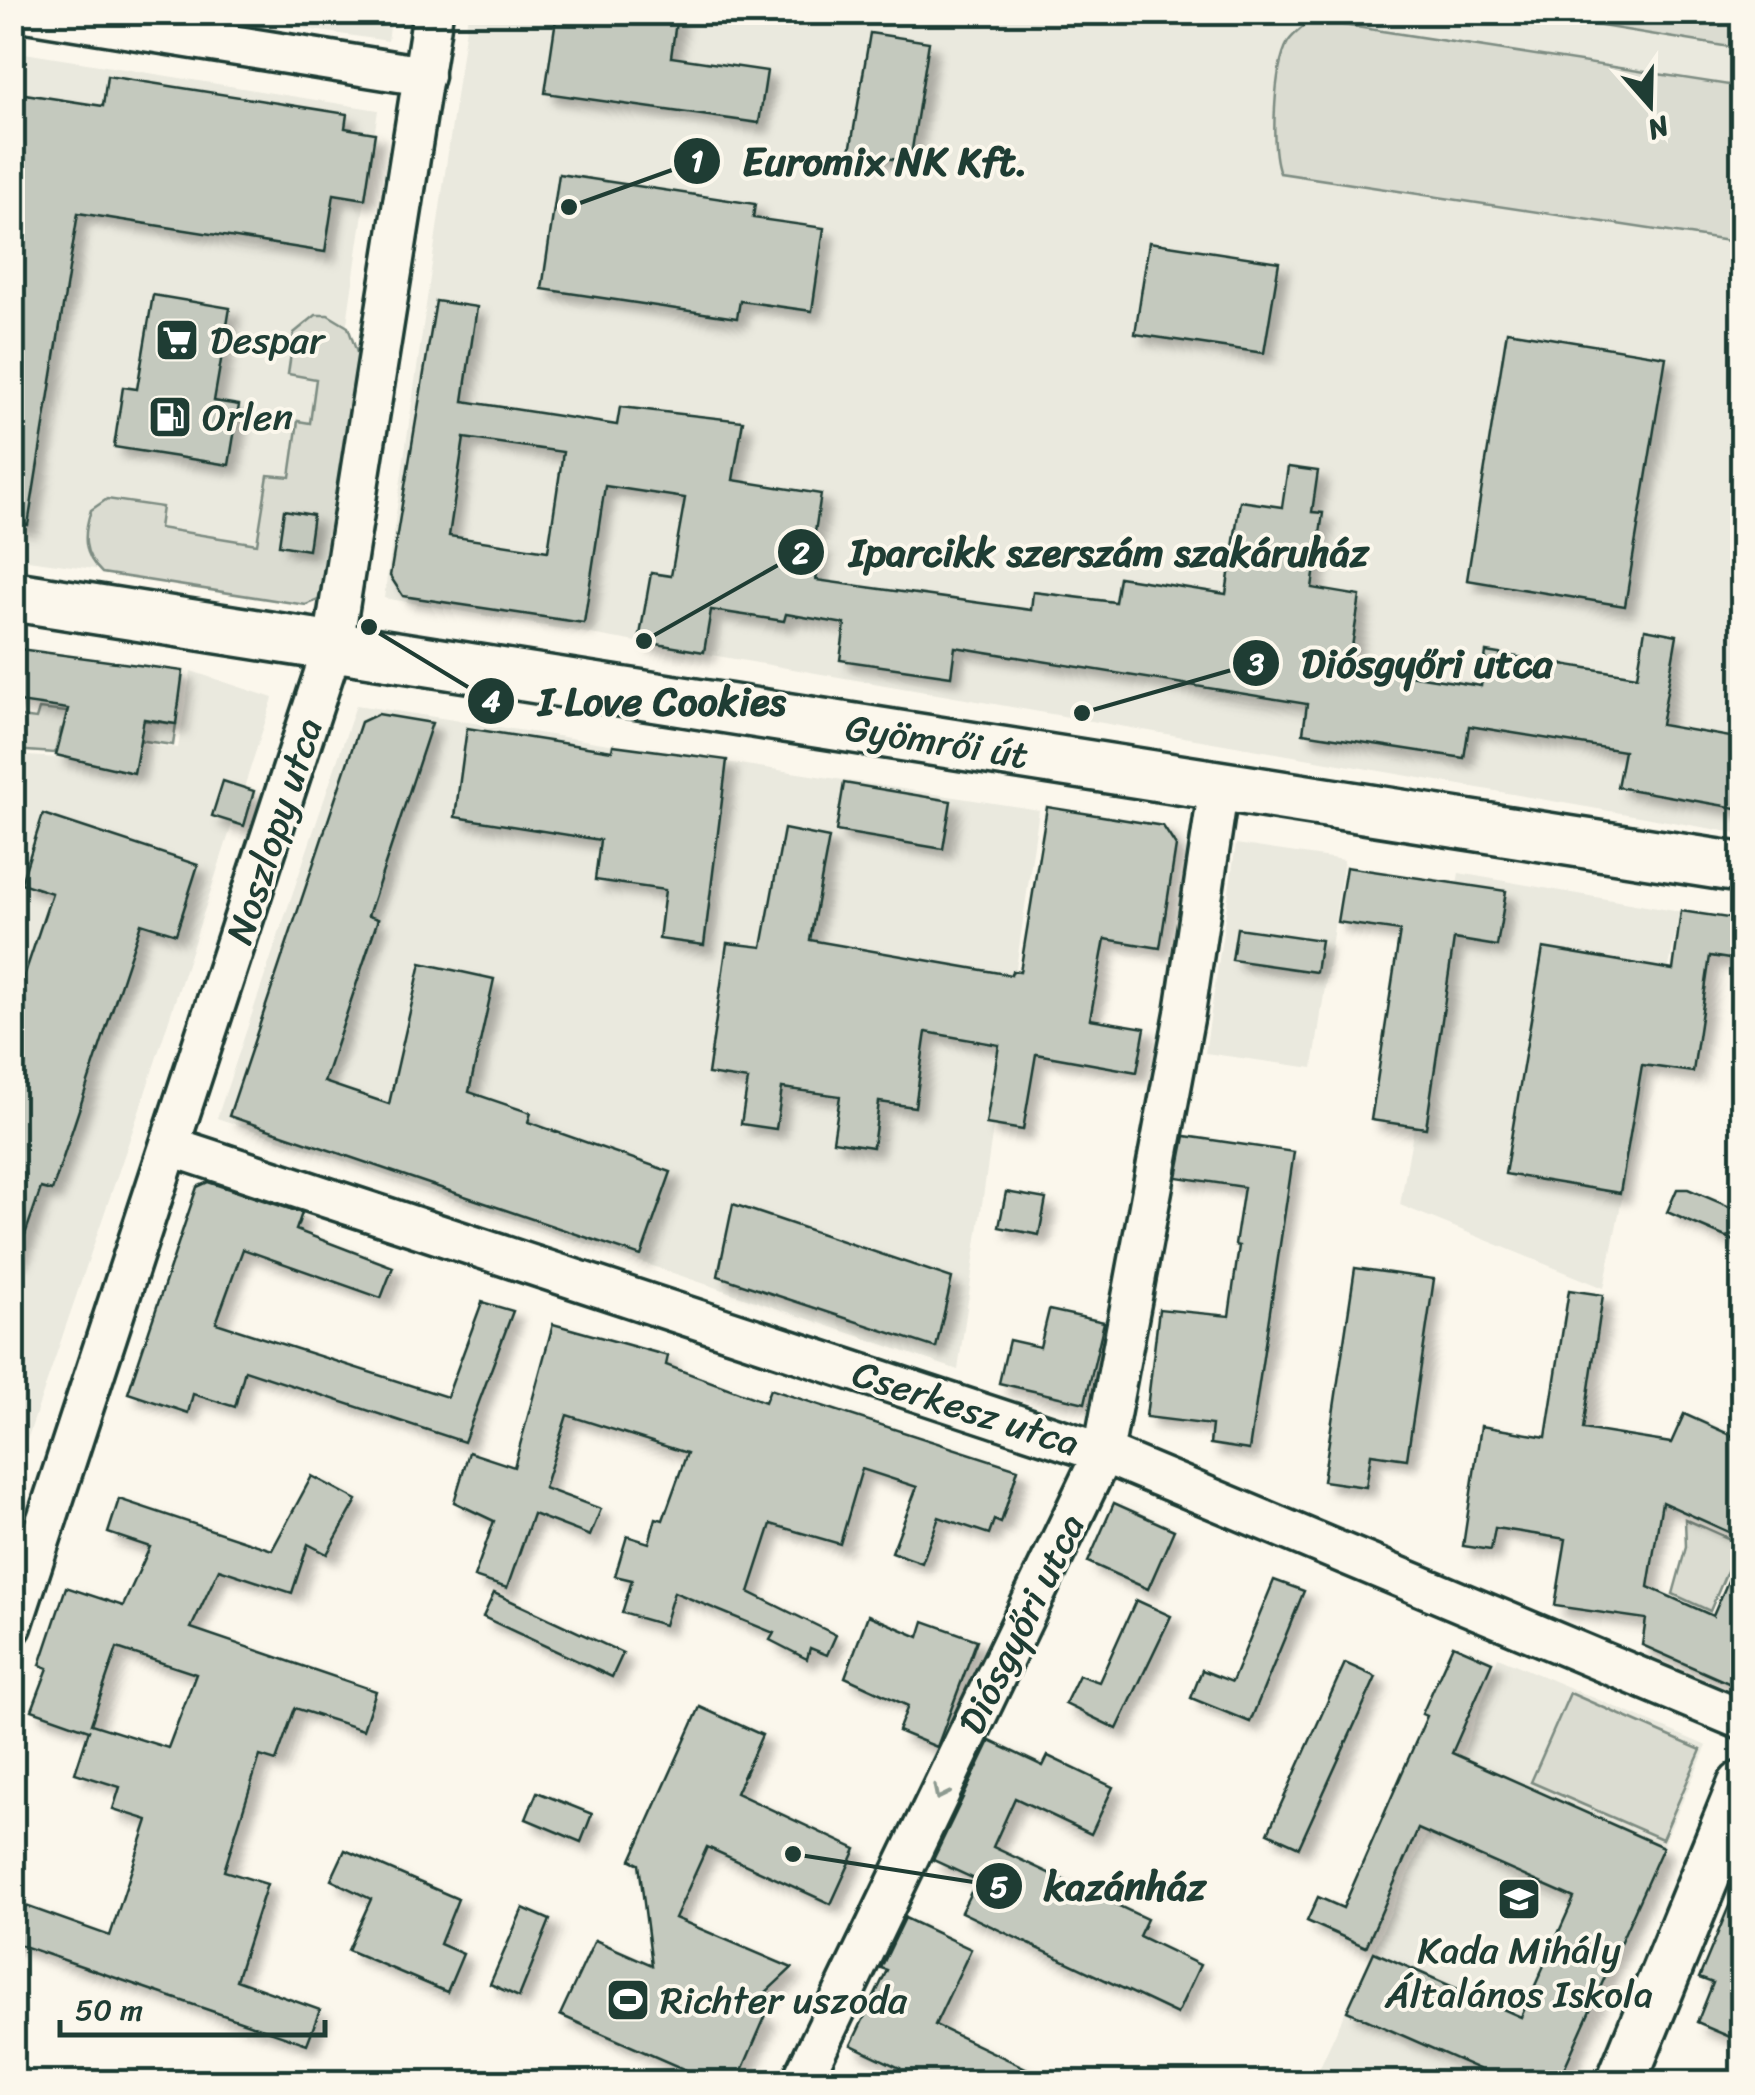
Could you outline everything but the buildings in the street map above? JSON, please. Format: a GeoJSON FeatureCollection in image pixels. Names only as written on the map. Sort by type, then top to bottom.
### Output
{"type":"FeatureCollection","features":[{"type":"Feature","properties":{"kind":"street"},"geometry":{"type":"LineString","coordinates":[[26,12],[424,76]]}},
{"type":"Feature","properties":{"kind":"street","name":"Noszlopy utca"},"geometry":{"type":"LineString","coordinates":[[12,1626],[334,646],[433,12]]}},
{"type":"Feature","properties":{"kind":"street","name":"Gyömrői út"},"geometry":{"type":"LineString","coordinates":[[12,596],[1742,868]]}},
{"type":"Feature","properties":{"kind":"street","name":"Diósgyőri utca"},"geometry":{"type":"LineString","coordinates":[[801,2082],[1103,1453],[1185,1013],[1219,785]]}},
{"type":"Feature","properties":{"kind":"street","name":"Cserkesz utca"},"geometry":{"type":"LineString","coordinates":[[170,1146],[1103,1453],[1742,1720]]}},
{"type":"Feature","properties":{"kind":"street"},"geometry":{"type":"LineString","coordinates":[[1621,2082],[1742,1786]]}},
{"type":"Feature","properties":{"kind":"shaded area"},"geometry":{"type":"Polygon","coordinates":[[[197,13],[392,13],[388,41],[197,13]]]}},
{"type":"Feature","properties":{"kind":"shaded area"},"geometry":{"type":"Polygon","coordinates":[[[468,13],[1742,13],[1742,834],[384,598],[468,13]]]}},
{"type":"Feature","properties":{"kind":"shaded area"},"geometry":{"type":"Polygon","coordinates":[[[1522,13],[1740,13],[1742,49],[1522,13]]]}},
{"type":"Feature","properties":{"kind":"shaded area"},"geometry":{"type":"Polygon","coordinates":[[[1311,20],[1742,87],[1742,243],[1280,173],[1274,127],[1279,69],[1288,42],[1311,20]]]}},
{"type":"Feature","properties":{"kind":"shaded area"},"geometry":{"type":"Polygon","coordinates":[[[12,51],[378,110],[307,598],[13,558],[12,51]]]}},
{"type":"Feature","properties":{"kind":"shaded area"},"geometry":{"type":"Polygon","coordinates":[[[316,315],[328,315],[348,327],[361,364],[328,590],[321,599],[306,605],[102,573],[91,559],[86,536],[91,510],[107,499],[162,507],[159,528],[257,544],[268,475],[290,477],[298,421],[310,423],[316,379],[288,374],[294,333],[316,315]]]}},
{"type":"Feature","properties":{"kind":"shaded area"},"geometry":{"type":"Polygon","coordinates":[[[191,671],[273,698],[140,1109],[13,1481],[13,755],[58,758],[64,734],[178,748],[191,671]]]}},
{"type":"Feature","properties":{"kind":"shaded area"},"geometry":{"type":"Polygon","coordinates":[[[356,705],[1039,810],[958,1370],[217,1118],[356,705]]]}},
{"type":"Feature","properties":{"kind":"shaded area"},"geometry":{"type":"Polygon","coordinates":[[[39,709],[176,724],[173,745],[61,729],[55,753],[13,750],[12,716],[36,719],[39,709]]]}},
{"type":"Feature","properties":{"kind":"shaded area"},"geometry":{"type":"Polygon","coordinates":[[[1236,844],[1344,860],[1313,1068],[1205,1053],[1236,844]]]}},
{"type":"Feature","properties":{"kind":"shaded area"},"geometry":{"type":"Polygon","coordinates":[[[1459,873],[1680,912],[1604,1288],[1400,1205],[1459,873]]]}},
{"type":"Feature","properties":{"kind":"shaded area"},"geometry":{"type":"Polygon","coordinates":[[[1685,1519],[1739,1543],[1710,1611],[1673,1594],[1686,1547],[1685,1519]]]}},
{"type":"Feature","properties":{"kind":"shaded area","name":"Kada Mihály Általános Iskola"},"geometry":{"type":"Polygon","coordinates":[[[1498,1657],[1707,1746],[1558,2082],[1313,2082],[1462,1757],[1498,1657]]]}},
{"type":"Feature","properties":{"kind":"shaded area"},"geometry":{"type":"Polygon","coordinates":[[[1570,1693],[1701,1750],[1662,1839],[1531,1782],[1570,1693]]]}},
{"type":"Feature","properties":{"kind":"place","name":"Euromix NK Kft."},"geometry":{"type":"Point","coordinates":[569,207]}},
{"type":"Feature","properties":{"kind":"place","name":"Despar"},"geometry":{"type":"Point","coordinates":[177,340]}},
{"type":"Feature","properties":{"kind":"place","name":"Orlen"},"geometry":{"type":"Point","coordinates":[170,417]}},
{"type":"Feature","properties":{"kind":"place","name":"I Love Cookies"},"geometry":{"type":"Point","coordinates":[369,627]}},
{"type":"Feature","properties":{"kind":"place","name":"Iparcikk szerszám szakáruház"},"geometry":{"type":"Point","coordinates":[644,641]}},
{"type":"Feature","properties":{"kind":"place","name":"Diósgyőri utca"},"geometry":{"type":"Point","coordinates":[1082,713]}},
{"type":"Feature","properties":{"kind":"place","name":"kazánház"},"geometry":{"type":"Point","coordinates":[793,1854]}},
{"type":"Feature","properties":{"kind":"place","name":"Kada Mihály Általános Iskola"},"geometry":{"type":"Point","coordinates":[1519,1899]}},
{"type":"Feature","properties":{"kind":"place","name":"Richter uszoda"},"geometry":{"type":"Point","coordinates":[628,2000]}}]}
